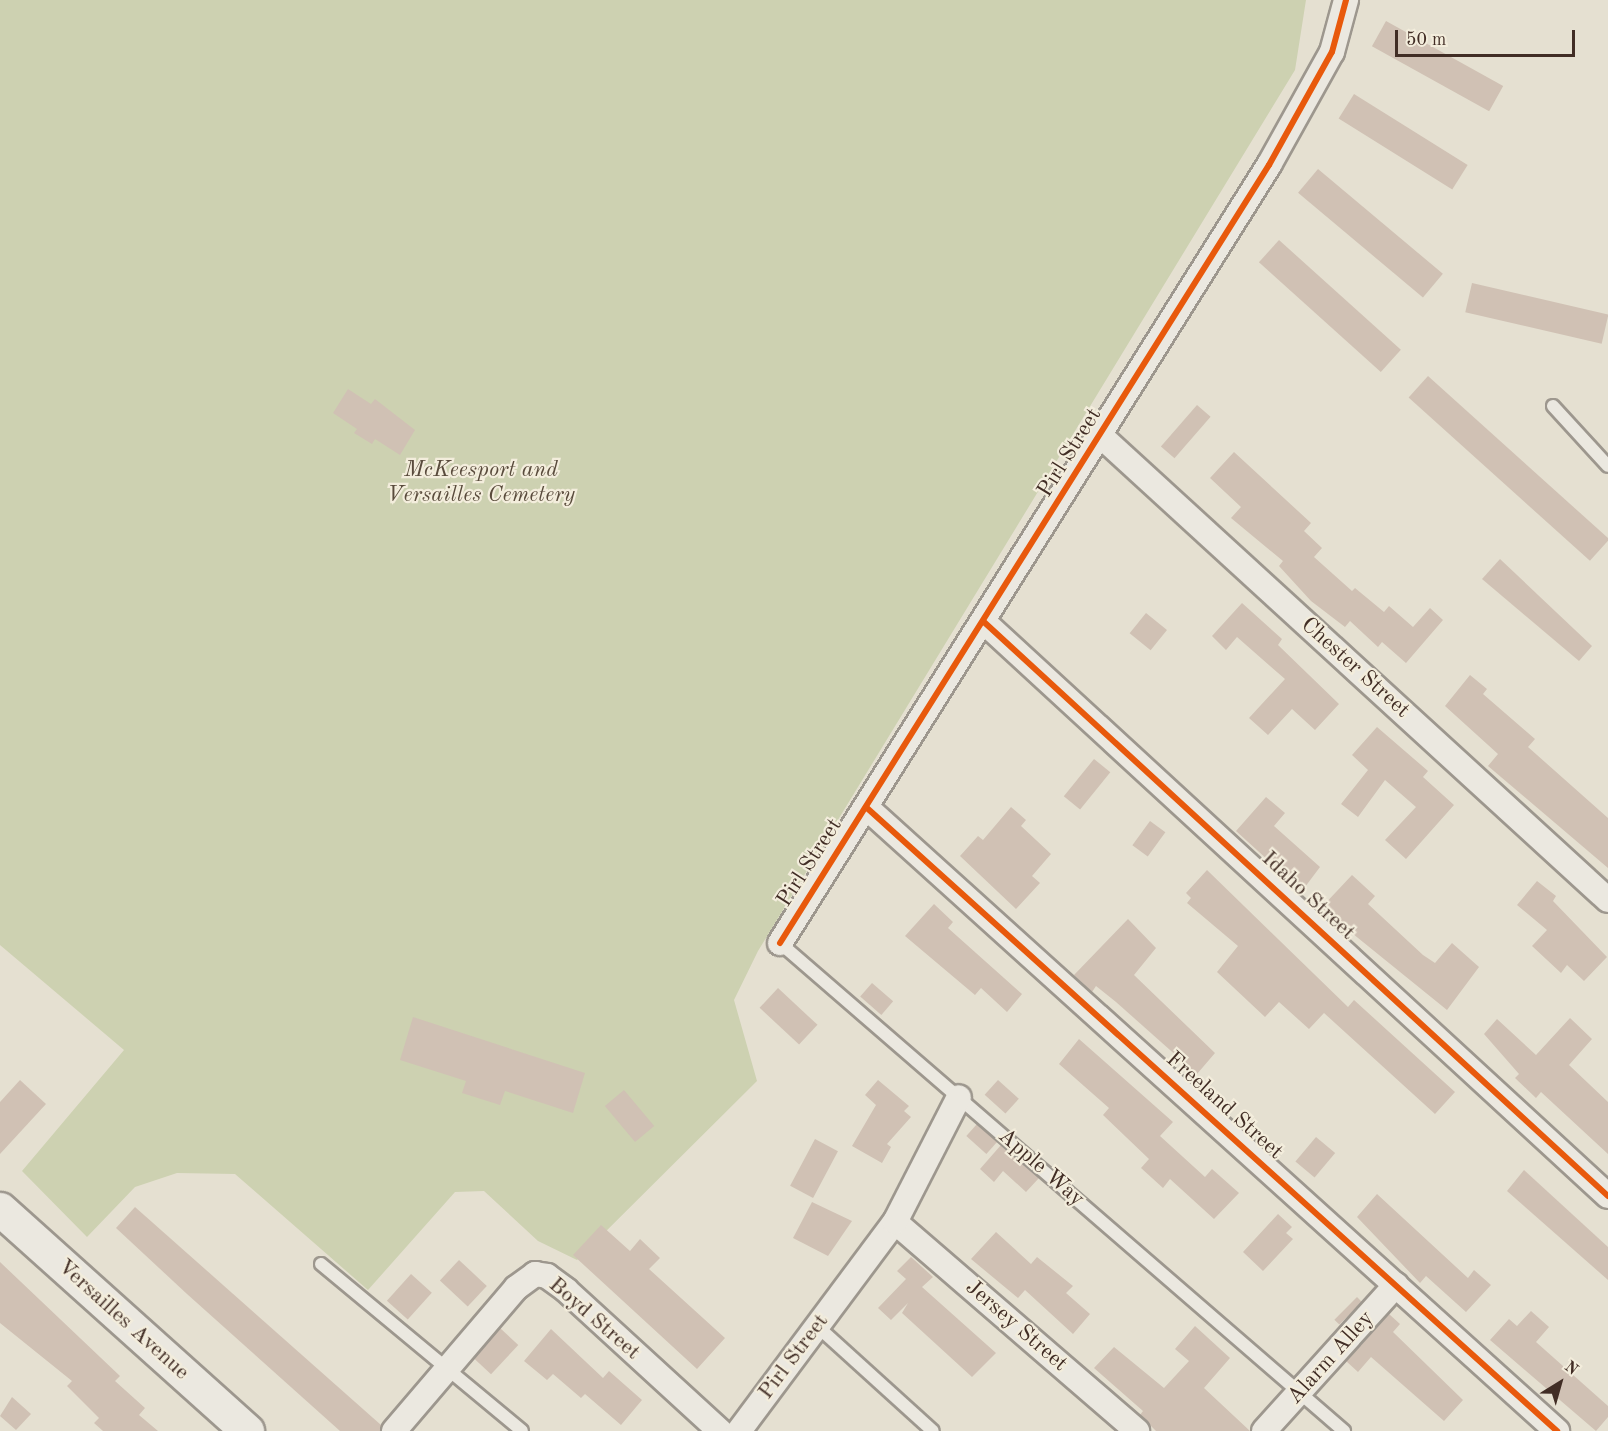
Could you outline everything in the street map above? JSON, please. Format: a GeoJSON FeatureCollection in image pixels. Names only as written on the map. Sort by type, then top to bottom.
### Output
{"type":"FeatureCollection","features":[{"type":"Feature","properties":{"kind":"street","name":"Pirl Street"},"geometry":{"type":"LineString","coordinates":[[780,943],[1102,437],[1269,165],[1332,52],[1346,0]]}},
{"type":"Feature","properties":{"kind":"street","name":"Chester Street"},"geometry":{"type":"LineString","coordinates":[[1102,437],[1608,900]]}},
{"type":"Feature","properties":{"kind":"street","name":"Idaho Street"},"geometry":{"type":"LineString","coordinates":[[984,622],[1608,1196]]}},
{"type":"Feature","properties":{"kind":"street","name":"Freeland Street"},"geometry":{"type":"LineString","coordinates":[[867,808],[1557,1431]]}},
{"type":"Feature","properties":{"kind":"street","name":"Pirl Street"},"geometry":{"type":"LineString","coordinates":[[739,1431],[895,1222],[959,1097]]}},
{"type":"Feature","properties":{"kind":"street","name":"Versailles Avenue"},"geometry":{"type":"LineString","coordinates":[[0,1209],[246,1431]]}},
{"type":"Feature","properties":{"kind":"street","name":"Jersey Street"},"geometry":{"type":"LineString","coordinates":[[895,1222],[1137,1431]]}},
{"type":"Feature","properties":{"kind":"street","name":"Boyd Street"},"geometry":{"type":"LineString","coordinates":[[394,1431],[525,1278],[547,1276],[720,1431]]}},
{"type":"Feature","properties":{"kind":"street","name":"Alarm Alley"},"geometry":{"type":"LineString","coordinates":[[1264,1431],[1396,1285]]}},
{"type":"Feature","properties":{"kind":"lane"},"geometry":{"type":"LineString","coordinates":[[1553,406],[1608,466]]}},
{"type":"Feature","properties":{"kind":"lane","name":"Apple Way"},"geometry":{"type":"LineString","coordinates":[[780,943],[1344,1431]]}},
{"type":"Feature","properties":{"kind":"lane"},"geometry":{"type":"LineString","coordinates":[[321,1264],[522,1431]]}},
{"type":"Feature","properties":{"kind":"lane"},"geometry":{"type":"LineString","coordinates":[[817,1326],[933,1431]]}},
{"type":"Feature","properties":{"kind":"green space","name":"McKeesport and Versailles Cemetery"},"geometry":{"type":"Polygon","coordinates":[[[0,0],[1306,0],[1295,70],[758,951],[734,1000],[757,1081],[577,1260],[538,1241],[484,1191],[455,1192],[368,1290],[235,1174],[177,1173],[135,1187],[87,1237],[22,1171],[124,1050],[0,945],[0,0]]]}},
{"type":"Feature","properties":{"kind":"building"},"geometry":{"type":"Polygon","coordinates":[[[1386,21],[1503,86],[1489,111],[1372,46],[1386,21]]]}},
{"type":"Feature","properties":{"kind":"building"},"geometry":{"type":"Polygon","coordinates":[[[1354,94],[1468,165],[1452,190],[1339,119],[1354,94]]]}},
{"type":"Feature","properties":{"kind":"building"},"geometry":{"type":"Polygon","coordinates":[[[1318,169],[1443,274],[1423,298],[1298,193],[1318,169]]]}},
{"type":"Feature","properties":{"kind":"building"},"geometry":{"type":"Polygon","coordinates":[[[1279,240],[1401,350],[1381,372],[1259,262],[1279,240]]]}},
{"type":"Feature","properties":{"kind":"building"},"geometry":{"type":"Polygon","coordinates":[[[1472,283],[1608,314],[1602,344],[1465,312],[1472,283]]]}},
{"type":"Feature","properties":{"kind":"building"},"geometry":{"type":"Polygon","coordinates":[[[1428,376],[1608,538],[1590,561],[1409,398],[1428,376]]]}},
{"type":"Feature","properties":{"kind":"building"},"geometry":{"type":"Polygon","coordinates":[[[348,389],[371,404],[375,399],[415,430],[400,455],[375,439],[372,444],[354,433],[357,429],[333,413],[348,389]]]}},
{"type":"Feature","properties":{"kind":"building"},"geometry":{"type":"Polygon","coordinates":[[[1197,405],[1211,417],[1175,458],[1161,447],[1197,405]]]}},
{"type":"Feature","properties":{"kind":"building"},"geometry":{"type":"Polygon","coordinates":[[[1234,452],[1311,523],[1304,531],[1322,548],[1314,557],[1352,591],[1355,588],[1384,612],[1389,606],[1413,627],[1430,608],[1443,620],[1406,663],[1382,642],[1378,647],[1350,621],[1345,627],[1311,601],[1279,566],[1283,561],[1231,518],[1241,507],[1210,478],[1234,452]]]}},
{"type":"Feature","properties":{"kind":"building"},"geometry":{"type":"Polygon","coordinates":[[[1500,559],[1592,646],[1579,661],[1482,579],[1500,559]]]}},
{"type":"Feature","properties":{"kind":"building"},"geometry":{"type":"Polygon","coordinates":[[[1242,603],[1282,639],[1278,645],[1339,704],[1315,730],[1292,709],[1268,735],[1249,718],[1285,679],[1237,637],[1226,650],[1212,636],[1242,603]]]}},
{"type":"Feature","properties":{"kind":"building"},"geometry":{"type":"Polygon","coordinates":[[[1146,613],[1167,630],[1151,650],[1130,633],[1146,613]]]}},
{"type":"Feature","properties":{"kind":"building"},"geometry":{"type":"Polygon","coordinates":[[[1470,675],[1487,689],[1483,694],[1535,739],[1528,747],[1608,818],[1608,868],[1488,766],[1498,754],[1445,706],[1470,675]]]}},
{"type":"Feature","properties":{"kind":"building"},"geometry":{"type":"Polygon","coordinates":[[[1377,727],[1428,771],[1423,777],[1454,805],[1406,859],[1385,840],[1416,807],[1385,780],[1358,817],[1341,804],[1368,770],[1352,755],[1377,727]]]}},
{"type":"Feature","properties":{"kind":"building"},"geometry":{"type":"Polygon","coordinates":[[[1094,759],[1110,772],[1080,810],[1064,796],[1094,759]]]}},
{"type":"Feature","properties":{"kind":"building"},"geometry":{"type":"Polygon","coordinates":[[[1266,797],[1285,813],[1274,826],[1320,867],[1302,891],[1236,831],[1266,797]]]}},
{"type":"Feature","properties":{"kind":"building"},"geometry":{"type":"Polygon","coordinates":[[[1011,807],[1026,820],[1021,826],[1051,854],[1032,876],[1040,883],[1016,909],[960,856],[978,836],[983,840],[1011,807]]]}},
{"type":"Feature","properties":{"kind":"building"},"geometry":{"type":"Polygon","coordinates":[[[1150,821],[1165,832],[1148,856],[1132,845],[1150,821]]]}},
{"type":"Feature","properties":{"kind":"building"},"geometry":{"type":"Polygon","coordinates":[[[1207,870],[1348,1007],[1354,1000],[1455,1092],[1435,1114],[1324,1013],[1309,1029],[1279,1002],[1265,1017],[1217,972],[1238,946],[1187,903],[1191,898],[1186,893],[1207,870]]]}},
{"type":"Feature","properties":{"kind":"building"},"geometry":{"type":"Polygon","coordinates":[[[1352,875],[1375,896],[1368,904],[1423,955],[1435,963],[1452,943],[1479,967],[1447,1010],[1321,908],[1352,875]]]}},
{"type":"Feature","properties":{"kind":"building"},"geometry":{"type":"Polygon","coordinates":[[[1537,881],[1556,896],[1553,901],[1607,957],[1584,981],[1567,965],[1561,973],[1532,946],[1547,930],[1517,905],[1537,881]]]}},
{"type":"Feature","properties":{"kind":"building"},"geometry":{"type":"Polygon","coordinates":[[[934,904],[953,922],[948,928],[1022,994],[1007,1012],[981,988],[975,995],[905,936],[934,904]]]}},
{"type":"Feature","properties":{"kind":"building"},"geometry":{"type":"Polygon","coordinates":[[[1128,919],[1156,948],[1134,975],[1215,1053],[1197,1074],[1116,1002],[1096,986],[1092,992],[1074,975],[1128,919]]]}},
{"type":"Feature","properties":{"kind":"building"},"geometry":{"type":"Polygon","coordinates":[[[872,983],[893,1001],[881,1015],[860,997],[872,983]]]}},
{"type":"Feature","properties":{"kind":"building"},"geometry":{"type":"Polygon","coordinates":[[[778,988],[817,1025],[799,1045],[760,1008],[778,988]]]}},
{"type":"Feature","properties":{"kind":"building"},"geometry":{"type":"Polygon","coordinates":[[[413,1017],[585,1073],[573,1113],[505,1091],[500,1105],[462,1093],[466,1081],[400,1060],[413,1017]]]}},
{"type":"Feature","properties":{"kind":"building"},"geometry":{"type":"Polygon","coordinates":[[[1570,1018],[1592,1039],[1569,1065],[1608,1102],[1608,1154],[1541,1092],[1536,1098],[1515,1078],[1519,1074],[1484,1034],[1497,1019],[1536,1055],[1570,1018]]]}},
{"type":"Feature","properties":{"kind":"building"},"geometry":{"type":"Polygon","coordinates":[[[1079,1039],[1173,1122],[1160,1136],[1205,1177],[1212,1169],[1239,1193],[1214,1219],[1170,1179],[1163,1188],[1141,1168],[1149,1159],[1103,1115],[1109,1108],[1059,1064],[1079,1039]]]}},
{"type":"Feature","properties":{"kind":"building"},"geometry":{"type":"Polygon","coordinates":[[[20,1080],[46,1104],[0,1154],[0,1102],[20,1080]]]}},
{"type":"Feature","properties":{"kind":"building"},"geometry":{"type":"Polygon","coordinates":[[[878,1080],[909,1106],[904,1111],[911,1117],[887,1144],[891,1147],[882,1163],[852,1146],[876,1105],[865,1095],[878,1080]]]}},
{"type":"Feature","properties":{"kind":"building"},"geometry":{"type":"Polygon","coordinates":[[[998,1080],[1019,1099],[1005,1114],[985,1095],[998,1080]]]}},
{"type":"Feature","properties":{"kind":"building"},"geometry":{"type":"Polygon","coordinates":[[[624,1090],[654,1126],[635,1142],[605,1106],[624,1090]]]}},
{"type":"Feature","properties":{"kind":"building"},"geometry":{"type":"Polygon","coordinates":[[[977,1124],[997,1142],[986,1154],[966,1136],[977,1124]]]}},
{"type":"Feature","properties":{"kind":"building"},"geometry":{"type":"Polygon","coordinates":[[[1316,1137],[1335,1153],[1315,1178],[1295,1162],[1316,1137]]]}},
{"type":"Feature","properties":{"kind":"building"},"geometry":{"type":"Polygon","coordinates":[[[815,1139],[838,1151],[813,1198],[790,1186],[815,1139]]]}},
{"type":"Feature","properties":{"kind":"building"},"geometry":{"type":"Polygon","coordinates":[[[1001,1145],[1039,1178],[1026,1192],[1003,1171],[994,1182],[980,1169],[1001,1145]]]}},
{"type":"Feature","properties":{"kind":"building"},"geometry":{"type":"Polygon","coordinates":[[[1524,1170],[1608,1247],[1608,1280],[1507,1191],[1524,1170]]]}},
{"type":"Feature","properties":{"kind":"building"},"geometry":{"type":"Polygon","coordinates":[[[1377,1194],[1468,1278],[1474,1270],[1491,1285],[1466,1312],[1426,1276],[1420,1283],[1357,1217],[1377,1194]]]}},
{"type":"Feature","properties":{"kind":"building"},"geometry":{"type":"Polygon","coordinates":[[[812,1202],[852,1221],[828,1256],[793,1238],[812,1202]]]}},
{"type":"Feature","properties":{"kind":"building"},"geometry":{"type":"Polygon","coordinates":[[[135,1207],[381,1425],[380,1431],[340,1431],[187,1294],[116,1228],[135,1207]]]}},
{"type":"Feature","properties":{"kind":"building"},"geometry":{"type":"Polygon","coordinates":[[[1278,1214],[1292,1227],[1286,1233],[1293,1239],[1263,1271],[1243,1252],[1278,1214]]]}},
{"type":"Feature","properties":{"kind":"building"},"geometry":{"type":"Polygon","coordinates":[[[601,1225],[630,1251],[640,1239],[660,1258],[649,1269],[725,1338],[697,1369],[573,1255],[601,1225]]]}},
{"type":"Feature","properties":{"kind":"building"},"geometry":{"type":"Polygon","coordinates":[[[996,1232],[1031,1264],[1037,1257],[1073,1286],[1066,1293],[1090,1314],[1073,1334],[1025,1290],[1018,1298],[971,1259],[996,1232]]]}},
{"type":"Feature","properties":{"kind":"building"},"geometry":{"type":"Polygon","coordinates":[[[911,1257],[933,1277],[922,1287],[996,1353],[972,1377],[902,1313],[908,1303],[891,1320],[878,1308],[906,1279],[897,1271],[911,1257]]]}},
{"type":"Feature","properties":{"kind":"building"},"geometry":{"type":"Polygon","coordinates":[[[459,1260],[487,1286],[468,1306],[440,1280],[459,1260]]]}},
{"type":"Feature","properties":{"kind":"building"},"geometry":{"type":"Polygon","coordinates":[[[0,1262],[120,1376],[115,1381],[145,1408],[139,1415],[158,1431],[103,1431],[94,1423],[99,1418],[67,1386],[72,1381],[0,1323],[0,1262]]]}},
{"type":"Feature","properties":{"kind":"building"},"geometry":{"type":"Polygon","coordinates":[[[411,1274],[432,1293],[408,1319],[387,1301],[411,1274]]]}},
{"type":"Feature","properties":{"kind":"building"},"geometry":{"type":"Polygon","coordinates":[[[1357,1297],[1362,1302],[1339,1325],[1334,1320],[1357,1297]]]}},
{"type":"Feature","properties":{"kind":"building"},"geometry":{"type":"Polygon","coordinates":[[[1531,1311],[1549,1327],[1536,1342],[1608,1406],[1608,1417],[1596,1431],[1490,1340],[1509,1319],[1517,1326],[1531,1311]]]}},
{"type":"Feature","properties":{"kind":"building"},"geometry":{"type":"Polygon","coordinates":[[[1389,1314],[1400,1324],[1393,1332],[1463,1400],[1444,1421],[1371,1357],[1358,1372],[1346,1361],[1389,1314]]]}},
{"type":"Feature","properties":{"kind":"building"},"geometry":{"type":"Polygon","coordinates":[[[1195,1326],[1230,1358],[1204,1388],[1250,1431],[1156,1431],[1140,1415],[1143,1411],[1094,1368],[1114,1347],[1164,1388],[1189,1361],[1175,1349],[1195,1326]]]}},
{"type":"Feature","properties":{"kind":"building"},"geometry":{"type":"Polygon","coordinates":[[[500,1328],[518,1345],[491,1374],[473,1357],[500,1328]]]}},
{"type":"Feature","properties":{"kind":"building"},"geometry":{"type":"Polygon","coordinates":[[[551,1329],[603,1378],[609,1371],[642,1400],[621,1425],[585,1394],[581,1398],[553,1374],[547,1380],[524,1361],[551,1329]]]}},
{"type":"Feature","properties":{"kind":"building"},"geometry":{"type":"Polygon","coordinates":[[[12,1397],[31,1414],[16,1430],[0,1416],[12,1397]]]}},
{"type":"Feature","properties":{"kind":"cycle path"},"geometry":{"type":"LineString","coordinates":[[780,943],[1269,165],[1332,52],[1346,0]]}},
{"type":"Feature","properties":{"kind":"cycle path"},"geometry":{"type":"LineString","coordinates":[[984,622],[1608,1196]]}},
{"type":"Feature","properties":{"kind":"cycle path"},"geometry":{"type":"LineString","coordinates":[[867,808],[1557,1431]]}}]}
